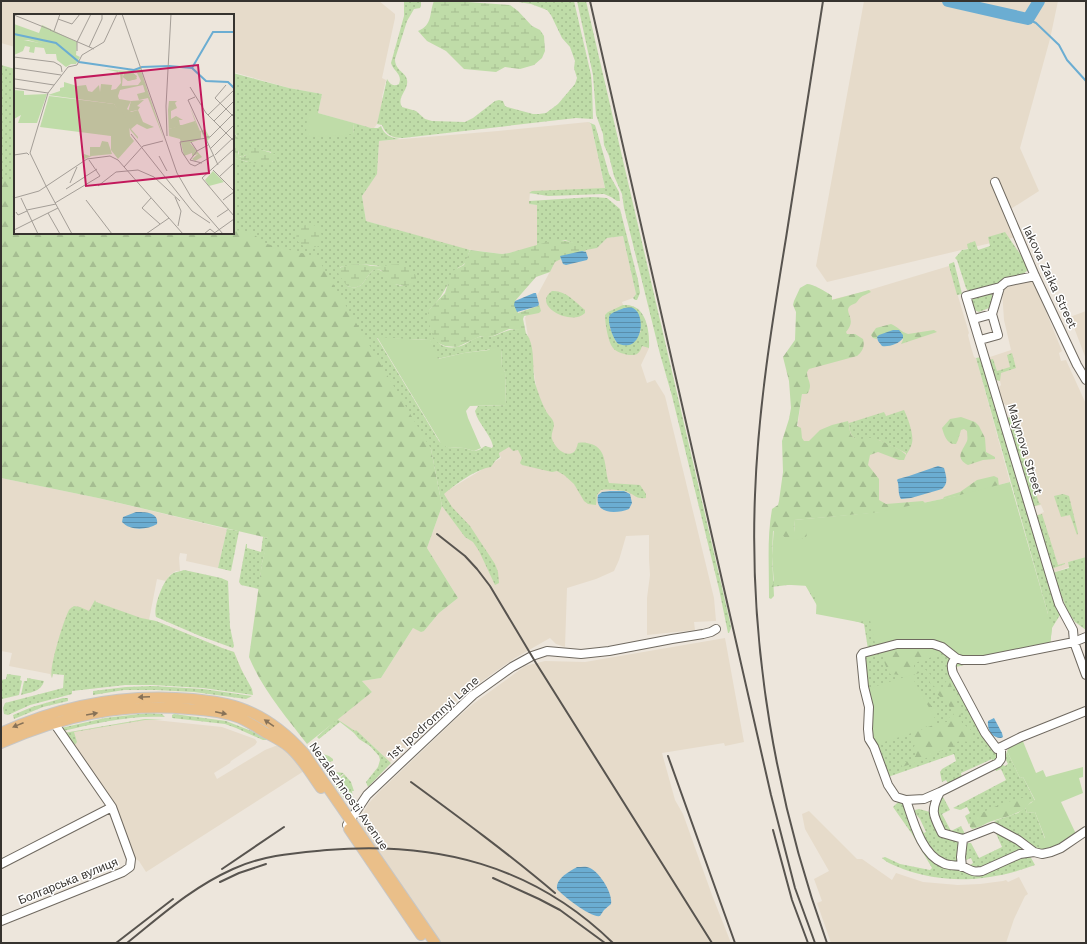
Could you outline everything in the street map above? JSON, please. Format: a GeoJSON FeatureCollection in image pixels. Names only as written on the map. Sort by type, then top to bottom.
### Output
{"type":"FeatureCollection","features":[{"type":"Feature","properties":{"kind":"main road","name":"Nezalezhnosti Avenue"},"geometry":{"type":"LineString","coordinates":[[1,733],[36,718],[74,707],[149,697],[180,698],[219,702],[246,710],[262,718],[293,741],[304,753],[427,943]]}},
{"type":"Feature","properties":{"kind":"main road","name":"Nezalezhnosti Avenue"},"geometry":{"type":"LineString","coordinates":[[1,743],[37,728],[54,723],[91,714],[143,707],[200,710],[240,718],[290,747],[349,822],[435,943]]}},
{"type":"Feature","properties":{"kind":"street","name":"Iakova Zaika Street"},"geometry":{"type":"LineString","coordinates":[[995,182],[1035,276],[1077,365],[1086,380]]}},
{"type":"Feature","properties":{"kind":"street","name":"Malynova Street"},"geometry":{"type":"LineString","coordinates":[[1035,276],[1006,282],[1001,284],[1000,287],[966,296],[1050,578],[1074,635],[1074,642],[1086,675]]}},
{"type":"Feature","properties":{"kind":"street"},"geometry":{"type":"LineString","coordinates":[[980,340],[998,335],[992,314],[1000,287]]}},
{"type":"Feature","properties":{"kind":"street"},"geometry":{"type":"LineString","coordinates":[[974,319],[992,314]]}},
{"type":"Feature","properties":{"kind":"street"},"geometry":{"type":"LineString","coordinates":[[956,658],[951,667],[953,673],[985,733],[999,748],[1001,759],[998,763],[924,799],[906,800],[896,797],[888,785],[868,735],[869,707],[864,687],[860,658],[863,653],[897,644],[933,644],[942,647],[956,658],[962,660],[984,660],[1074,642],[1086,635],[1069,622]]}},
{"type":"Feature","properties":{"kind":"street","name":"1st Ipodromnyi Lane"},"geometry":{"type":"LineString","coordinates":[[349,822],[367,795],[473,695],[512,667],[532,656],[548,651],[581,654],[600,653],[703,634],[716,629]]}},
{"type":"Feature","properties":{"kind":"street"},"geometry":{"type":"LineString","coordinates":[[999,748],[1021,737],[1086,711]]}},
{"type":"Feature","properties":{"kind":"street"},"geometry":{"type":"LineString","coordinates":[[1,864],[112,807],[54,723]]}},
{"type":"Feature","properties":{"kind":"street"},"geometry":{"type":"LineString","coordinates":[[940,792],[933,816],[942,833],[963,840],[994,827],[1018,840],[1034,852]]}},
{"type":"Feature","properties":{"kind":"street"},"geometry":{"type":"LineString","coordinates":[[906,800],[919,836],[931,854],[944,864],[962,867],[972,872],[982,871],[1020,854],[1034,852],[1042,854],[1051,852],[1061,848],[1086,831]]}},
{"type":"Feature","properties":{"kind":"street","name":"Болгарська вулиця"},"geometry":{"type":"LineString","coordinates":[[1,921],[128,869],[131,865],[130,854],[112,807]]}},
{"type":"Feature","properties":{"kind":"street"},"geometry":{"type":"LineString","coordinates":[[962,867],[961,857],[963,840]]}},
{"type":"Feature","properties":{"kind":"shaded area"},"geometry":{"type":"Polygon","coordinates":[[[1,1],[379,1],[395,14],[382,78],[386,80],[382,97],[383,99],[377,124],[374,128],[318,113],[322,94],[289,88],[234,72],[234,14],[14,14],[14,47],[1,43],[1,1]]]}},
{"type":"Feature","properties":{"kind":"shaded area"},"geometry":{"type":"Polygon","coordinates":[[[864,1],[1058,1],[1050,39],[1020,148],[1039,191],[1006,212],[1016,237],[827,282],[816,266],[864,1]]]}},
{"type":"Feature","properties":{"kind":"shaded area"},"geometry":{"type":"Polygon","coordinates":[[[588,122],[591,124],[605,189],[530,192],[529,204],[537,205],[537,246],[502,254],[464,249],[366,221],[362,196],[377,173],[379,141],[588,122]]]}},
{"type":"Feature","properties":{"kind":"shaded area"},"geometry":{"type":"Polygon","coordinates":[[[623,236],[636,294],[633,298],[622,302],[623,305],[629,305],[639,309],[647,326],[649,348],[641,365],[647,383],[655,380],[665,396],[714,598],[716,621],[694,622],[695,630],[647,635],[647,598],[650,575],[649,535],[626,536],[614,571],[596,579],[567,588],[565,647],[556,644],[550,638],[515,658],[465,693],[459,695],[459,698],[390,762],[356,730],[355,732],[337,719],[372,692],[362,681],[381,678],[413,628],[424,631],[439,613],[458,598],[427,548],[442,506],[440,495],[501,458],[499,453],[538,398],[525,318],[560,253],[597,248],[607,238],[623,236]]]}},
{"type":"Feature","properties":{"kind":"shaded area"},"geometry":{"type":"Polygon","coordinates":[[[949,266],[1010,482],[956,496],[880,512],[796,438],[814,304],[866,291],[949,266]]]}},
{"type":"Feature","properties":{"kind":"shaded area"},"geometry":{"type":"Polygon","coordinates":[[[1020,282],[1034,282],[1062,351],[1059,353],[1061,361],[1066,360],[1086,404],[1086,557],[1068,562],[1069,567],[1052,573],[1035,516],[1044,512],[1041,505],[1032,507],[1007,418],[1012,416],[1010,407],[1002,403],[999,387],[1001,385],[1000,381],[996,380],[989,360],[990,357],[1011,350],[1004,320],[1002,290],[1020,282]]]}},
{"type":"Feature","properties":{"kind":"shaded area"},"geometry":{"type":"Polygon","coordinates":[[[1086,311],[1086,359],[1070,317],[1086,311]]]}},
{"type":"Feature","properties":{"kind":"shaded area"},"geometry":{"type":"Polygon","coordinates":[[[1,478],[98,498],[227,529],[218,568],[186,561],[187,554],[180,553],[180,571],[176,571],[170,575],[166,581],[157,579],[149,620],[156,621],[234,652],[244,675],[53,674],[52,678],[50,674],[9,666],[12,653],[1,651],[1,478]]]}},
{"type":"Feature","properties":{"kind":"shaded area"},"geometry":{"type":"Polygon","coordinates":[[[725,638],[744,742],[725,746],[724,743],[662,753],[675,800],[683,814],[731,943],[441,943],[362,827],[364,812],[368,804],[379,792],[473,704],[525,666],[545,661],[585,662],[725,638]]]}},
{"type":"Feature","properties":{"kind":"shaded area"},"geometry":{"type":"Polygon","coordinates":[[[145,719],[222,727],[255,739],[257,742],[255,745],[214,773],[217,779],[265,750],[278,745],[293,758],[304,771],[146,872],[139,861],[134,858],[119,817],[64,733],[145,719]]]}},
{"type":"Feature","properties":{"kind":"shaded area"},"geometry":{"type":"Polygon","coordinates":[[[809,811],[857,859],[862,859],[892,880],[896,873],[923,882],[958,885],[980,884],[1006,880],[1008,882],[1019,877],[1028,894],[1025,896],[1014,919],[1006,943],[831,943],[817,903],[822,901],[814,879],[829,871],[805,829],[802,814],[809,811]]]}},
{"type":"Feature","properties":{"kind":"green space"},"geometry":{"type":"Polygon","coordinates":[[[404,1],[421,1],[421,6],[420,8],[414,9],[407,21],[395,59],[395,63],[405,75],[407,80],[406,87],[401,97],[402,107],[416,111],[425,119],[432,121],[465,122],[473,118],[495,101],[499,100],[503,101],[507,107],[533,114],[546,113],[558,104],[575,84],[577,78],[574,68],[575,61],[570,47],[562,38],[547,10],[531,4],[512,1],[574,1],[591,75],[593,119],[576,118],[403,138],[390,135],[385,131],[382,125],[377,124],[387,79],[393,85],[399,84],[400,81],[399,75],[391,63],[404,16],[404,1]]]}},
{"type":"Feature","properties":{"kind":"green space"},"geometry":{"type":"Polygon","coordinates":[[[434,1],[510,5],[532,26],[540,30],[544,36],[545,51],[542,58],[534,65],[520,69],[505,67],[496,72],[464,69],[446,51],[427,41],[418,31],[428,22],[434,1]]]}},
{"type":"Feature","properties":{"kind":"green space"},"geometry":{"type":"Polygon","coordinates":[[[577,1],[586,1],[730,622],[731,628],[729,633],[672,396],[660,354],[624,208],[622,194],[614,176],[609,156],[604,145],[603,134],[596,115],[593,75],[577,1]]]}},
{"type":"Feature","properties":{"kind":"green space"},"geometry":{"type":"Polygon","coordinates":[[[1,65],[14,69],[14,188],[1,185],[1,65]]]}},
{"type":"Feature","properties":{"kind":"green space"},"geometry":{"type":"Polygon","coordinates":[[[234,73],[289,88],[322,94],[318,113],[314,113],[353,134],[354,123],[371,128],[378,128],[381,126],[388,136],[400,139],[379,141],[377,174],[362,196],[366,221],[470,250],[465,263],[457,269],[441,296],[429,310],[430,324],[434,337],[442,345],[457,347],[479,337],[494,336],[517,329],[526,333],[531,343],[535,383],[544,408],[554,423],[552,437],[555,445],[563,452],[569,454],[576,449],[578,443],[591,444],[600,450],[603,455],[609,483],[640,485],[646,494],[646,498],[637,497],[625,491],[601,490],[597,495],[596,505],[588,504],[584,501],[574,484],[564,475],[557,471],[552,472],[522,465],[520,463],[522,458],[518,450],[513,451],[509,447],[499,453],[500,457],[491,467],[485,468],[473,474],[444,494],[452,507],[470,526],[495,564],[498,572],[499,583],[495,585],[479,551],[473,542],[465,537],[442,506],[431,449],[267,244],[234,233],[234,157],[247,162],[273,162],[271,152],[257,149],[242,157],[239,156],[237,136],[234,132],[234,73]],[[361,264],[340,267],[347,286],[357,287],[361,285],[375,269],[383,272],[394,283],[404,286],[380,266],[361,264]],[[377,338],[439,441],[447,447],[464,448],[474,451],[485,446],[492,448],[493,446],[491,441],[475,411],[478,406],[506,405],[505,372],[502,368],[501,348],[464,353],[437,359],[430,340],[377,338]]]}},
{"type":"Feature","properties":{"kind":"green space"},"geometry":{"type":"Polygon","coordinates":[[[311,113],[318,113],[354,123],[353,134],[322,137],[306,136],[307,116],[311,113]]]}},
{"type":"Feature","properties":{"kind":"green space"},"geometry":{"type":"Polygon","coordinates":[[[588,122],[595,125],[609,174],[619,192],[620,201],[617,201],[604,194],[548,196],[529,193],[532,191],[605,188],[591,124],[588,122]]]}},
{"type":"Feature","properties":{"kind":"green space"},"geometry":{"type":"Polygon","coordinates":[[[234,132],[240,141],[238,153],[240,157],[245,156],[252,147],[275,154],[275,160],[271,162],[260,164],[234,157],[234,132]]]}},
{"type":"Feature","properties":{"kind":"green space"},"geometry":{"type":"Polygon","coordinates":[[[1,179],[14,182],[14,234],[234,234],[234,230],[245,231],[253,234],[267,244],[317,257],[431,449],[442,506],[427,548],[458,598],[439,613],[424,631],[421,632],[413,628],[381,678],[362,681],[372,692],[307,744],[268,691],[254,669],[249,657],[262,563],[268,538],[98,498],[1,478],[1,179]]]}},
{"type":"Feature","properties":{"kind":"green space"},"geometry":{"type":"Polygon","coordinates":[[[593,197],[607,198],[620,209],[638,280],[640,293],[637,300],[633,298],[636,294],[623,236],[607,238],[597,248],[586,250],[565,240],[537,246],[537,205],[529,204],[529,201],[593,197]]]}},
{"type":"Feature","properties":{"kind":"green space"},"geometry":{"type":"Polygon","coordinates":[[[306,224],[313,225],[319,229],[322,238],[319,246],[306,247],[296,239],[297,232],[306,224]]]}},
{"type":"Feature","properties":{"kind":"green space"},"geometry":{"type":"Polygon","coordinates":[[[1005,232],[1027,264],[1028,270],[1022,275],[1007,277],[995,285],[968,291],[955,258],[962,250],[968,249],[967,244],[975,241],[978,250],[990,246],[988,237],[1005,232]]]}},
{"type":"Feature","properties":{"kind":"green space"},"geometry":{"type":"Polygon","coordinates":[[[554,240],[574,243],[585,248],[586,252],[584,251],[560,257],[561,259],[555,262],[550,272],[536,277],[515,301],[518,313],[538,306],[539,304],[541,311],[539,313],[524,316],[523,319],[526,334],[520,330],[509,329],[493,336],[481,336],[457,347],[445,346],[438,343],[433,337],[427,317],[429,310],[445,293],[452,271],[464,265],[470,250],[502,254],[554,240]]]}},
{"type":"Feature","properties":{"kind":"green space"},"geometry":{"type":"Polygon","coordinates":[[[954,262],[962,294],[957,295],[949,266],[949,264],[954,262]]]}},
{"type":"Feature","properties":{"kind":"green space"},"geometry":{"type":"Polygon","coordinates":[[[361,264],[379,266],[396,264],[406,266],[415,274],[415,281],[413,285],[404,286],[394,284],[381,270],[375,269],[361,285],[357,287],[347,286],[337,270],[345,266],[361,264]]]}},
{"type":"Feature","properties":{"kind":"green space"},"geometry":{"type":"Polygon","coordinates":[[[807,284],[827,292],[832,296],[832,300],[869,290],[871,292],[861,297],[856,303],[848,308],[851,323],[846,332],[847,334],[855,334],[863,339],[864,346],[861,352],[857,356],[809,369],[807,372],[810,387],[808,393],[802,394],[797,426],[801,428],[802,438],[804,441],[809,441],[820,430],[848,421],[851,434],[854,438],[873,438],[896,448],[906,455],[904,460],[899,460],[878,452],[870,455],[868,465],[879,479],[879,500],[886,504],[923,501],[926,504],[919,509],[794,520],[795,533],[806,533],[807,536],[802,539],[787,540],[778,530],[773,531],[772,556],[774,596],[771,599],[769,598],[770,520],[772,509],[778,505],[779,501],[783,472],[782,441],[791,408],[789,381],[783,357],[795,340],[796,312],[793,305],[794,301],[800,288],[807,284]]]}},
{"type":"Feature","properties":{"kind":"green space"},"geometry":{"type":"Polygon","coordinates":[[[552,291],[566,294],[585,310],[585,313],[579,317],[571,317],[563,316],[555,312],[546,302],[547,297],[552,291]]]}},
{"type":"Feature","properties":{"kind":"green space"},"geometry":{"type":"Polygon","coordinates":[[[992,293],[992,300],[989,308],[979,312],[974,310],[971,301],[972,299],[992,293]]]}},
{"type":"Feature","properties":{"kind":"green space"},"geometry":{"type":"Polygon","coordinates":[[[623,305],[637,308],[645,319],[649,333],[649,348],[642,346],[638,353],[634,355],[624,354],[615,350],[611,345],[606,327],[605,315],[623,305]],[[609,319],[610,328],[616,342],[635,341],[641,331],[609,319]]]}},
{"type":"Feature","properties":{"kind":"green space"},"geometry":{"type":"Polygon","coordinates":[[[891,324],[908,334],[934,330],[937,332],[901,344],[903,340],[901,333],[877,337],[877,339],[873,338],[871,335],[876,328],[891,324]]]}},
{"type":"Feature","properties":{"kind":"green space"},"geometry":{"type":"Polygon","coordinates":[[[377,337],[430,339],[438,359],[464,353],[489,350],[492,347],[501,348],[502,367],[505,372],[506,405],[470,406],[466,411],[481,448],[474,451],[442,445],[377,337]]]}},
{"type":"Feature","properties":{"kind":"green space"},"geometry":{"type":"Polygon","coordinates":[[[1012,353],[1016,368],[1001,373],[1000,381],[996,380],[989,360],[993,359],[997,371],[1010,367],[1007,355],[1012,353]]]}},
{"type":"Feature","properties":{"kind":"green space"},"geometry":{"type":"Polygon","coordinates":[[[981,357],[1060,615],[1052,628],[1050,644],[948,669],[999,756],[994,763],[992,759],[961,773],[962,779],[949,785],[946,780],[942,782],[940,772],[942,769],[956,761],[954,754],[885,778],[876,746],[863,661],[868,649],[864,624],[819,609],[804,583],[771,587],[797,526],[1048,614],[976,358],[981,357]]]}},
{"type":"Feature","properties":{"kind":"green space"},"geometry":{"type":"Polygon","coordinates":[[[904,410],[912,436],[912,443],[906,455],[906,453],[879,440],[856,439],[851,434],[849,423],[884,412],[886,416],[904,410]]]}},
{"type":"Feature","properties":{"kind":"green space"},"geometry":{"type":"Polygon","coordinates":[[[1012,416],[1039,503],[1041,504],[1032,507],[1007,418],[1012,416]]]}},
{"type":"Feature","properties":{"kind":"green space"},"geometry":{"type":"Polygon","coordinates":[[[961,417],[975,422],[979,426],[985,438],[986,452],[995,457],[995,459],[983,460],[968,465],[961,460],[960,457],[967,440],[967,431],[964,429],[961,430],[956,444],[953,444],[946,439],[942,428],[950,419],[961,417]]]}},
{"type":"Feature","properties":{"kind":"green space"},"geometry":{"type":"Polygon","coordinates":[[[994,476],[998,478],[999,487],[943,499],[944,497],[960,492],[977,480],[994,476]]]}},
{"type":"Feature","properties":{"kind":"green space"},"geometry":{"type":"Polygon","coordinates":[[[1010,482],[1052,628],[1050,646],[992,656],[961,656],[938,643],[876,648],[870,620],[858,622],[816,614],[817,593],[810,593],[809,586],[774,584],[772,556],[774,527],[777,527],[784,537],[799,540],[807,536],[806,533],[795,533],[794,520],[880,512],[956,496],[1010,482]]]}},
{"type":"Feature","properties":{"kind":"green space"},"geometry":{"type":"Polygon","coordinates":[[[1063,494],[1069,496],[1078,533],[1077,535],[1070,515],[1061,517],[1054,496],[1063,494]]]}},
{"type":"Feature","properties":{"kind":"green space"},"geometry":{"type":"Polygon","coordinates":[[[1042,514],[1058,565],[1065,563],[1051,569],[1035,516],[1042,514]]]}},
{"type":"Feature","properties":{"kind":"green space"},"geometry":{"type":"Polygon","coordinates":[[[227,529],[239,531],[231,571],[218,568],[227,529]]]}},
{"type":"Feature","properties":{"kind":"green space"},"geometry":{"type":"Polygon","coordinates":[[[263,537],[269,538],[262,563],[259,589],[241,585],[239,582],[246,544],[247,548],[261,552],[263,537]]]}},
{"type":"Feature","properties":{"kind":"green space"},"geometry":{"type":"Polygon","coordinates":[[[1086,557],[1086,630],[1075,622],[1068,612],[1052,573],[1069,568],[1068,562],[1086,557]]]}},
{"type":"Feature","properties":{"kind":"green space"},"geometry":{"type":"Polygon","coordinates":[[[184,570],[221,578],[228,581],[230,627],[234,646],[233,648],[156,617],[155,613],[157,601],[165,582],[174,573],[184,570]]]}},
{"type":"Feature","properties":{"kind":"green space"},"geometry":{"type":"Polygon","coordinates":[[[95,600],[96,602],[141,618],[156,621],[234,652],[252,689],[253,695],[203,688],[125,685],[72,691],[72,694],[30,705],[8,715],[4,714],[3,708],[5,703],[63,688],[64,675],[53,674],[52,678],[51,673],[54,655],[64,623],[69,610],[74,606],[89,611],[95,600]]]}},
{"type":"Feature","properties":{"kind":"green space"},"geometry":{"type":"Polygon","coordinates":[[[926,646],[939,649],[940,651],[932,657],[914,663],[914,668],[925,670],[940,687],[943,687],[946,681],[950,682],[959,708],[962,723],[971,730],[973,736],[969,742],[956,742],[954,747],[945,749],[920,761],[902,767],[901,763],[912,760],[916,755],[913,749],[916,742],[911,738],[911,735],[939,723],[948,722],[948,718],[954,715],[948,704],[936,693],[935,687],[930,683],[925,673],[922,672],[913,675],[911,679],[936,710],[935,713],[930,711],[922,702],[910,680],[902,675],[890,674],[886,667],[883,654],[888,648],[926,646]]]}},
{"type":"Feature","properties":{"kind":"green space"},"geometry":{"type":"Polygon","coordinates":[[[7,674],[21,676],[20,680],[22,681],[19,695],[2,699],[1,680],[6,679],[7,674]]]}},
{"type":"Feature","properties":{"kind":"green space"},"geometry":{"type":"Polygon","coordinates":[[[911,675],[937,722],[876,746],[873,741],[867,689],[911,675]]]}},
{"type":"Feature","properties":{"kind":"green space"},"geometry":{"type":"Polygon","coordinates":[[[27,678],[44,681],[43,685],[32,692],[21,695],[24,681],[27,681],[27,678]]]}},
{"type":"Feature","properties":{"kind":"green space"},"geometry":{"type":"Polygon","coordinates":[[[153,686],[203,689],[252,696],[246,699],[194,692],[156,690],[124,690],[93,695],[93,691],[126,687],[153,686]]]}},
{"type":"Feature","properties":{"kind":"green space"},"geometry":{"type":"Polygon","coordinates":[[[63,698],[68,698],[68,701],[43,707],[14,719],[13,715],[32,707],[63,698]]]}},
{"type":"Feature","properties":{"kind":"green space"},"geometry":{"type":"Polygon","coordinates":[[[148,713],[162,714],[165,717],[126,718],[63,731],[61,728],[105,718],[148,713]]]}},
{"type":"Feature","properties":{"kind":"green space"},"geometry":{"type":"Polygon","coordinates":[[[174,714],[226,721],[263,736],[267,740],[263,740],[225,724],[172,718],[172,715],[174,714]]]}},
{"type":"Feature","properties":{"kind":"green space"},"geometry":{"type":"Polygon","coordinates":[[[145,719],[164,720],[145,720],[74,732],[77,742],[74,746],[64,733],[145,719]]]}},
{"type":"Feature","properties":{"kind":"green space"},"geometry":{"type":"Polygon","coordinates":[[[337,719],[355,731],[356,730],[391,763],[368,787],[366,782],[378,767],[380,760],[379,756],[370,746],[359,739],[340,722],[319,739],[317,737],[337,719]]]}},
{"type":"Feature","properties":{"kind":"green space"},"geometry":{"type":"Polygon","coordinates":[[[1022,739],[1036,773],[1043,770],[1046,777],[1083,767],[1083,777],[1079,778],[1083,793],[1061,802],[1076,834],[1042,852],[1037,841],[1045,838],[1035,812],[1027,813],[1025,807],[1035,800],[1023,777],[1020,778],[1007,751],[1010,746],[1022,739]]]}},
{"type":"Feature","properties":{"kind":"green space"},"geometry":{"type":"Polygon","coordinates":[[[1007,751],[1020,778],[1023,777],[1035,801],[1031,802],[1031,800],[1000,806],[989,810],[969,824],[970,827],[965,816],[970,813],[967,807],[960,810],[953,808],[1006,780],[1001,769],[996,771],[994,767],[1001,764],[1005,766],[1008,764],[1005,758],[1007,751]]]}},
{"type":"Feature","properties":{"kind":"green space"},"geometry":{"type":"Polygon","coordinates":[[[320,753],[333,759],[333,761],[329,762],[331,764],[329,765],[335,772],[344,773],[333,782],[316,758],[320,753]]]}},
{"type":"Feature","properties":{"kind":"green space"},"geometry":{"type":"Polygon","coordinates":[[[344,774],[351,782],[354,791],[352,791],[353,799],[350,802],[346,801],[334,784],[344,774]]]}},
{"type":"Feature","properties":{"kind":"green space"},"geometry":{"type":"Polygon","coordinates":[[[942,795],[950,810],[942,814],[951,831],[961,826],[966,836],[944,832],[935,816],[942,795]]]}},
{"type":"Feature","properties":{"kind":"green space"},"geometry":{"type":"Polygon","coordinates":[[[1026,797],[1031,800],[1031,802],[1022,810],[1010,816],[972,829],[970,827],[970,821],[989,809],[1026,797]]]}},
{"type":"Feature","properties":{"kind":"green space"},"geometry":{"type":"Polygon","coordinates":[[[900,801],[902,802],[928,853],[968,872],[1020,857],[1030,856],[1035,865],[1002,875],[986,878],[953,879],[920,874],[892,864],[882,858],[885,857],[900,864],[930,870],[932,868],[912,834],[893,807],[900,801]]]}},
{"type":"Feature","properties":{"kind":"green space"},"geometry":{"type":"Polygon","coordinates":[[[1025,807],[1027,813],[1035,812],[1045,839],[1042,852],[1002,829],[994,821],[1018,813],[1025,807]]]}},
{"type":"Feature","properties":{"kind":"green space"},"geometry":{"type":"Polygon","coordinates":[[[919,809],[930,812],[941,836],[960,843],[958,863],[949,863],[942,860],[925,844],[917,829],[917,825],[919,824],[924,833],[926,832],[920,819],[915,813],[915,810],[919,809]]]}},
{"type":"Feature","properties":{"kind":"green space"},"geometry":{"type":"Polygon","coordinates":[[[995,831],[1024,848],[976,870],[970,866],[973,863],[971,858],[964,861],[967,843],[971,843],[979,858],[1002,847],[995,831]]]}},
{"type":"Feature","properties":{"kind":"water"},"geometry":{"type":"Polygon","coordinates":[[[582,251],[586,252],[588,258],[587,260],[566,265],[563,264],[560,256],[582,251]]]}},
{"type":"Feature","properties":{"kind":"water"},"geometry":{"type":"Polygon","coordinates":[[[536,293],[539,304],[538,306],[517,312],[514,305],[515,301],[536,293]]]}},
{"type":"Feature","properties":{"kind":"water"},"geometry":{"type":"Polygon","coordinates":[[[624,308],[633,308],[637,312],[641,325],[637,338],[633,343],[627,345],[619,344],[617,342],[611,331],[609,321],[611,314],[624,308]]]}},
{"type":"Feature","properties":{"kind":"water"},"geometry":{"type":"Polygon","coordinates":[[[893,330],[899,330],[903,335],[903,338],[894,345],[882,346],[877,337],[893,330]]]}},
{"type":"Feature","properties":{"kind":"water"},"geometry":{"type":"Polygon","coordinates":[[[938,466],[944,468],[946,477],[946,484],[942,489],[911,498],[901,499],[899,494],[898,479],[938,466]]]}},
{"type":"Feature","properties":{"kind":"water"},"geometry":{"type":"Polygon","coordinates":[[[624,491],[630,494],[632,503],[629,509],[619,512],[603,510],[599,506],[598,495],[602,492],[624,491]]]}},
{"type":"Feature","properties":{"kind":"water"},"geometry":{"type":"Polygon","coordinates":[[[136,512],[154,515],[157,520],[157,524],[139,529],[129,527],[122,522],[123,517],[136,512]]]}},
{"type":"Feature","properties":{"kind":"water"},"geometry":{"type":"Polygon","coordinates":[[[994,718],[1002,733],[1003,737],[1001,738],[995,737],[989,730],[988,721],[994,718]]]}},
{"type":"Feature","properties":{"kind":"water"},"geometry":{"type":"Polygon","coordinates":[[[577,867],[590,868],[598,874],[608,889],[611,904],[600,916],[590,914],[557,889],[557,885],[561,879],[577,867]]]}},
{"type":"Feature","properties":{"kind":"waterway"},"geometry":{"type":"LineString","coordinates":[[948,1],[1028,19],[1039,1]]}},
{"type":"Feature","properties":{"kind":"waterway"},"geometry":{"type":"LineString","coordinates":[[1028,19],[1036,23],[1059,45],[1067,60],[1086,81]]}},
{"type":"Feature","properties":{"kind":"railway"},"geometry":{"type":"LineString","coordinates":[[590,1],[771,795],[795,888],[815,943]]}},
{"type":"Feature","properties":{"kind":"railway"},"geometry":{"type":"LineString","coordinates":[[823,1],[766,366],[759,431],[755,495],[754,552],[762,666],[780,779],[793,834],[827,943]]}},
{"type":"Feature","properties":{"kind":"railway"},"geometry":{"type":"LineString","coordinates":[[437,534],[465,556],[490,586],[536,663],[712,943]]}},
{"type":"Feature","properties":{"kind":"railway"},"geometry":{"type":"LineString","coordinates":[[668,756],[735,943]]}},
{"type":"Feature","properties":{"kind":"railway"},"geometry":{"type":"LineString","coordinates":[[411,782],[502,850],[555,893]]}},
{"type":"Feature","properties":{"kind":"railway"},"geometry":{"type":"LineString","coordinates":[[222,869],[284,827]]}},
{"type":"Feature","properties":{"kind":"railway"},"geometry":{"type":"LineString","coordinates":[[773,830],[792,900],[808,943]]}},
{"type":"Feature","properties":{"kind":"railway"},"geometry":{"type":"LineString","coordinates":[[127,943],[190,893],[218,876],[244,864],[291,854],[367,848],[406,850],[444,855],[481,864],[516,877],[550,894],[582,916],[613,943]]}},
{"type":"Feature","properties":{"kind":"railway"},"geometry":{"type":"LineString","coordinates":[[220,882],[239,873],[266,864]]}},
{"type":"Feature","properties":{"kind":"railway"},"geometry":{"type":"LineString","coordinates":[[493,878],[560,910],[605,943]]}},
{"type":"Feature","properties":{"kind":"railway"},"geometry":{"type":"LineString","coordinates":[[116,943],[173,899]]}}]}
